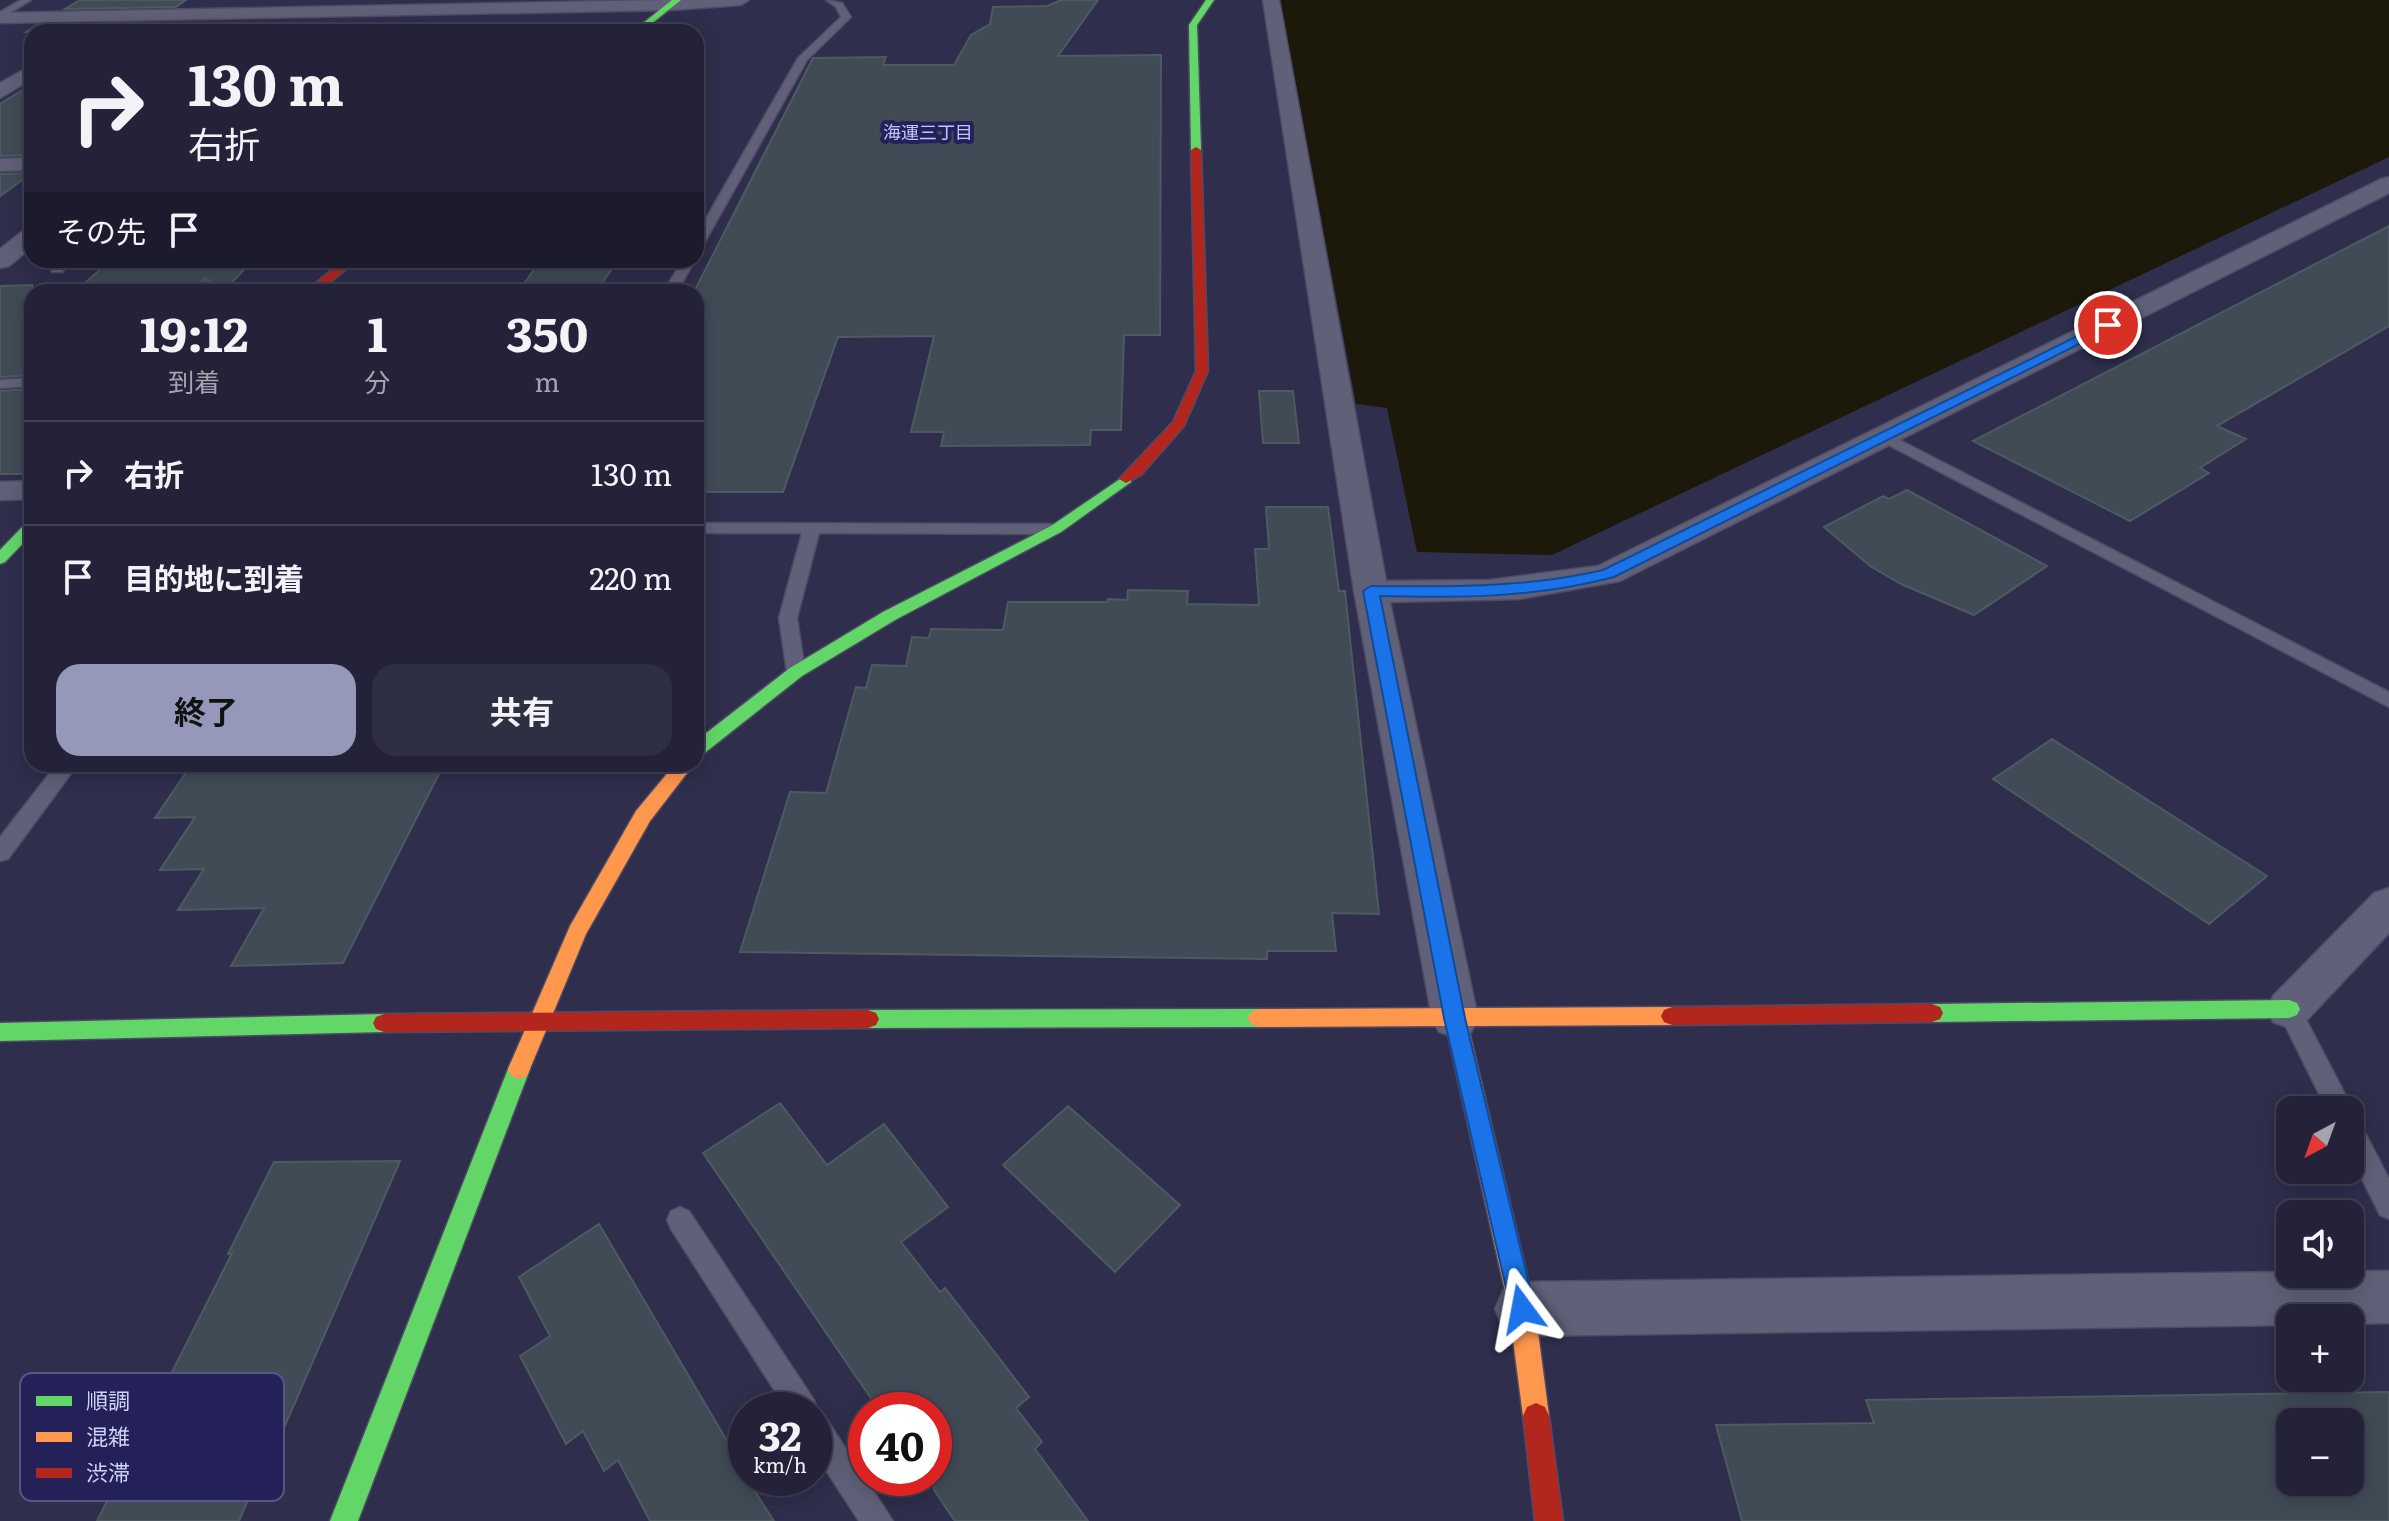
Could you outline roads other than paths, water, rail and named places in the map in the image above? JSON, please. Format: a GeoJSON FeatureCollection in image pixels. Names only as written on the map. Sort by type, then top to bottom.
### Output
{"type":"FeatureCollection","features":[{"type":"Feature","properties":{"kind":"street"},"geometry":{"type":"LineString","coordinates":[[107,24],[147,0]]}},
{"type":"Feature","properties":{"kind":"street"},"geometry":{"type":"LineString","coordinates":[[297,24],[328,0]]}},
{"type":"Feature","properties":{"kind":"street"},"geometry":{"type":"LineString","coordinates":[[0,17],[310,14],[741,0]]}},
{"type":"Feature","properties":{"kind":"street"},"geometry":{"type":"LineString","coordinates":[[704,744],[796,672],[889,616],[1056,529],[1136,472],[1179,423],[1202,371],[1193,25],[1210,0]]}},
{"type":"Feature","properties":{"kind":"street"},"geometry":{"type":"LineString","coordinates":[[1271,0],[1371,591],[1455,1018],[1522,1309],[1549,1521]]}},
{"type":"Feature","properties":{"kind":"street"},"geometry":{"type":"LineString","coordinates":[[646,24],[674,2]]}},
{"type":"Feature","properties":{"kind":"street"},"geometry":{"type":"LineString","coordinates":[[0,92],[24,76]]}},
{"type":"Feature","properties":{"kind":"street"},"geometry":{"type":"LineString","coordinates":[[0,165],[24,164]]}},
{"type":"Feature","properties":{"kind":"street"},"geometry":{"type":"LineString","coordinates":[[1371,591],[1459,593],[1555,587],[1608,574],[2389,184]]}},
{"type":"Feature","properties":{"kind":"street"},"geometry":{"type":"LineString","coordinates":[[0,261],[24,242]]}},
{"type":"Feature","properties":{"kind":"street"},"geometry":{"type":"LineString","coordinates":[[321,284],[341,268]]}},
{"type":"Feature","properties":{"kind":"street"},"geometry":{"type":"LineString","coordinates":[[0,491],[24,490]]}},
{"type":"Feature","properties":{"kind":"street"},"geometry":{"type":"LineString","coordinates":[[0,559],[24,534]]}},
{"type":"Feature","properties":{"kind":"street"},"geometry":{"type":"LineString","coordinates":[[344,1521],[538,1020],[577,932],[636,829],[679,772]]}},
{"type":"Feature","properties":{"kind":"street"},"geometry":{"type":"LineString","coordinates":[[0,1032],[538,1020],[1455,1018],[2289,1009],[2389,905]]}},
{"type":"Feature","properties":{"kind":"street"},"geometry":{"type":"LineString","coordinates":[[1522,1309],[2389,1297]]}},
{"type":"Feature","properties":{"kind":"lane"},"geometry":{"type":"LineString","coordinates":[[0,17],[27,0]]}},
{"type":"Feature","properties":{"kind":"lane"},"geometry":{"type":"LineString","coordinates":[[704,233],[803,58],[846,17],[839,5],[830,0]]}},
{"type":"Feature","properties":{"kind":"lane"},"geometry":{"type":"LineString","coordinates":[[0,384],[24,382]]}},
{"type":"Feature","properties":{"kind":"lane"},"geometry":{"type":"LineString","coordinates":[[1884,437],[2389,700]]}},
{"type":"Feature","properties":{"kind":"lane"},"geometry":{"type":"LineString","coordinates":[[704,528],[1056,529]]}},
{"type":"Feature","properties":{"kind":"lane"},"geometry":{"type":"LineString","coordinates":[[796,672],[788,618],[812,528]]}},
{"type":"Feature","properties":{"kind":"lane"},"geometry":{"type":"LineString","coordinates":[[0,853],[62,772]]}},
{"type":"Feature","properties":{"kind":"lane"},"geometry":{"type":"LineString","coordinates":[[2289,1009],[2333,1096]]}},
{"type":"Feature","properties":{"kind":"lane"},"geometry":{"type":"LineString","coordinates":[[2364,1157],[2389,1206]]}},
{"type":"Feature","properties":{"kind":"lane"},"geometry":{"type":"LineString","coordinates":[[680,1220],[792,1392]]}},
{"type":"Feature","properties":{"kind":"lane"},"geometry":{"type":"LineString","coordinates":[[832,1452],[877,1521]]}},
{"type":"Feature","properties":{"kind":"district","name":"海運三丁目"},"geometry":{"type":"Point","coordinates":[928,131]}}]}
